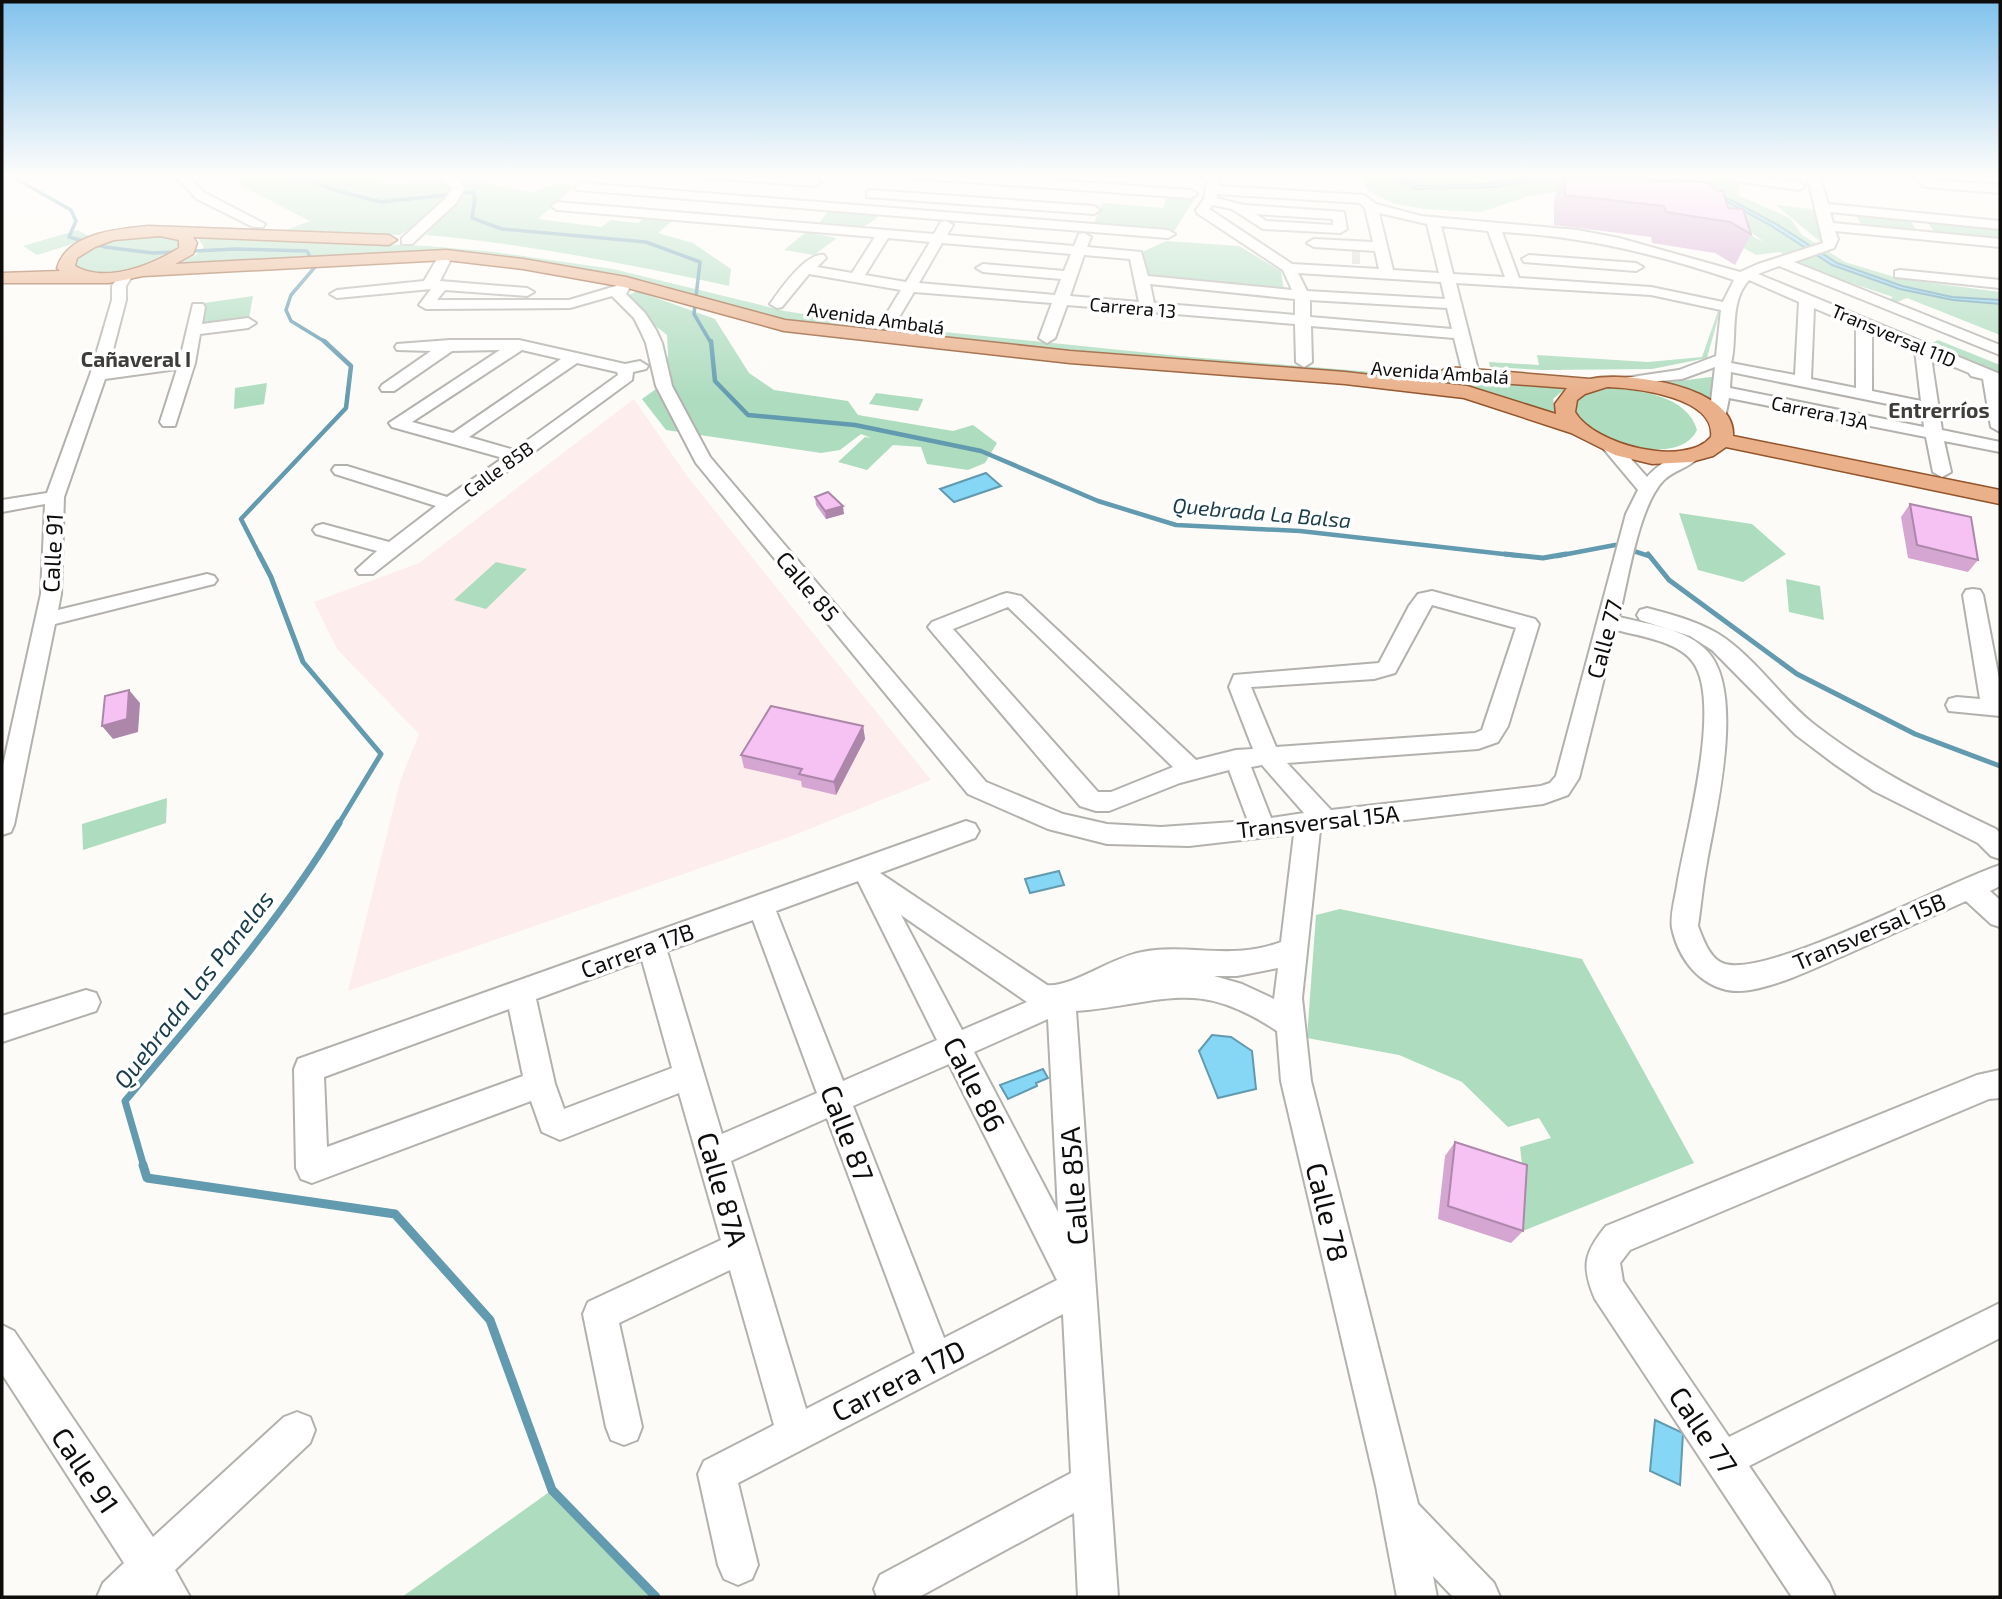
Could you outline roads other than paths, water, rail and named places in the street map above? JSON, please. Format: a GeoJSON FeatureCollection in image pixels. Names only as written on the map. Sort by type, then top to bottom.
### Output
{"type":"FeatureCollection","features":[{"type":"Feature","properties":{"kind":"main road"},"geometry":{"type":"LineString","coordinates":[[2,275],[117,279],[171,261],[187,249]]}},
{"type":"Feature","properties":{"kind":"main road","name":"Avenida Ambalá"},"geometry":{"type":"LineString","coordinates":[[493,249],[614,266],[669,286],[711,306],[784,325],[1070,358],[1345,378],[1467,392],[1577,428],[1611,447],[1638,455],[1690,457]]}},
{"type":"Feature","properties":{"kind":"main road"},"geometry":{"type":"LineString","coordinates":[[2,275],[43,259],[78,250]]}},
{"type":"Feature","properties":{"kind":"main road"},"geometry":{"type":"LineString","coordinates":[[78,250],[65,264],[69,271],[80,276]]}},
{"type":"Feature","properties":{"kind":"main road","name":"Avenida Ambalá"},"geometry":{"type":"LineString","coordinates":[[145,271],[446,255],[523,264],[624,285],[726,292],[777,304],[890,321],[1046,338],[1587,384],[1631,381],[1663,388],[1692,399],[1721,429]]}},
{"type":"Feature","properties":{"kind":"main road"},"geometry":{"type":"LineString","coordinates":[[1577,428],[1564,407],[1566,397],[1587,384]]}},
{"type":"Feature","properties":{"kind":"main road"},"geometry":{"type":"LineString","coordinates":[[1690,457],[1716,448],[1721,429]]}},
{"type":"Feature","properties":{"kind":"main road"},"geometry":{"type":"LineString","coordinates":[[1721,429],[2000,483]]}},
{"type":"Feature","properties":{"kind":"main road"},"geometry":{"type":"LineString","coordinates":[[1721,429],[2000,497]]}},
{"type":"Feature","properties":{"kind":"street"},"geometry":{"type":"LineString","coordinates":[[856,278],[875,249]]}},
{"type":"Feature","properties":{"kind":"street"},"geometry":{"type":"LineString","coordinates":[[890,321],[933,249]]}},
{"type":"Feature","properties":{"kind":"street"},"geometry":{"type":"LineString","coordinates":[[993,249],[981,273],[1070,276]]}},
{"type":"Feature","properties":{"kind":"street"},"geometry":{"type":"LineString","coordinates":[[1050,249],[1136,256],[1149,309]]}},
{"type":"Feature","properties":{"kind":"street"},"geometry":{"type":"LineString","coordinates":[[1260,249],[1289,268],[1651,291],[1723,305]]}},
{"type":"Feature","properties":{"kind":"street"},"geometry":{"type":"LineString","coordinates":[[1349,249],[1382,253]]}},
{"type":"Feature","properties":{"kind":"street"},"geometry":{"type":"LineString","coordinates":[[1381,249],[1387,274]]}},
{"type":"Feature","properties":{"kind":"street"},"geometry":{"type":"LineString","coordinates":[[1440,249],[1471,374]]}},
{"type":"Feature","properties":{"kind":"street"},"geometry":{"type":"LineString","coordinates":[[1501,249],[1514,282]]}},
{"type":"Feature","properties":{"kind":"street"},"geometry":{"type":"LineString","coordinates":[[1625,249],[1651,291]]}},
{"type":"Feature","properties":{"kind":"street","name":"Transversal 11D"},"geometry":{"type":"LineString","coordinates":[[1643,249],[1745,276],[1807,298],[1995,377]]}},
{"type":"Feature","properties":{"kind":"street"},"geometry":{"type":"LineString","coordinates":[[1723,305],[1745,276],[1822,249]]}},
{"type":"Feature","properties":{"kind":"street"},"geometry":{"type":"LineString","coordinates":[[1046,338],[1079,251]]}},
{"type":"Feature","properties":{"kind":"street"},"geometry":{"type":"LineString","coordinates":[[1330,256],[1356,257],[1382,253]]}},
{"type":"Feature","properties":{"kind":"street"},"geometry":{"type":"LineString","coordinates":[[337,294],[428,285],[433,282],[446,255]]}},
{"type":"Feature","properties":{"kind":"street"},"geometry":{"type":"LineString","coordinates":[[777,304],[806,269],[819,258]]}},
{"type":"Feature","properties":{"kind":"street"},"geometry":{"type":"LineString","coordinates":[[1529,259],[1636,267]]}},
{"type":"Feature","properties":{"kind":"street"},"geometry":{"type":"LineString","coordinates":[[1784,261],[2000,350]]}},
{"type":"Feature","properties":{"kind":"street"},"geometry":{"type":"LineString","coordinates":[[1701,264],[1723,305],[1721,429]]}},
{"type":"Feature","properties":{"kind":"street"},"geometry":{"type":"LineString","coordinates":[[1289,268],[1302,295],[1304,362]]}},
{"type":"Feature","properties":{"kind":"street","name":"Carrera 13"},"geometry":{"type":"LineString","coordinates":[[806,269],[911,287],[1461,334]]}},
{"type":"Feature","properties":{"kind":"street"},"geometry":{"type":"LineString","coordinates":[[1900,274],[2000,284]]}},
{"type":"Feature","properties":{"kind":"street","name":"Calle 91"},"geometry":{"type":"LineString","coordinates":[[2,825],[6,783],[47,619],[51,594],[55,497],[99,375],[119,300],[117,279]]}},
{"type":"Feature","properties":{"kind":"street"},"geometry":{"type":"LineString","coordinates":[[1148,281],[1302,295],[1454,304]]}},
{"type":"Feature","properties":{"kind":"street"},"geometry":{"type":"LineString","coordinates":[[426,305],[570,304],[595,298],[624,285]]}},
{"type":"Feature","properties":{"kind":"street","name":"Calle 85"},"geometry":{"type":"LineString","coordinates":[[624,285],[618,295],[640,316],[648,330],[664,386],[702,459],[977,788],[1022,810],[1076,828]]}},
{"type":"Feature","properties":{"kind":"street"},"geometry":{"type":"LineString","coordinates":[[1803,382],[1807,298]]}},
{"type":"Feature","properties":{"kind":"street"},"geometry":{"type":"LineString","coordinates":[[169,422],[187,363],[198,307]]}},
{"type":"Feature","properties":{"kind":"street"},"geometry":{"type":"LineString","coordinates":[[1864,322],[1864,394]]}},
{"type":"Feature","properties":{"kind":"street"},"geometry":{"type":"LineString","coordinates":[[195,330],[248,323]]}},
{"type":"Feature","properties":{"kind":"street"},"geometry":{"type":"LineString","coordinates":[[388,388],[450,345]]}},
{"type":"Feature","properties":{"kind":"street"},"geometry":{"type":"LineString","coordinates":[[403,347],[519,345],[577,356],[625,373],[659,366]]}},
{"type":"Feature","properties":{"kind":"street"},"geometry":{"type":"LineString","coordinates":[[516,456],[398,423],[519,345]]}},
{"type":"Feature","properties":{"kind":"street"},"geometry":{"type":"LineString","coordinates":[[1922,346],[1934,435],[1942,472]]}},
{"type":"Feature","properties":{"kind":"street"},"geometry":{"type":"LineString","coordinates":[[457,439],[577,356]]}},
{"type":"Feature","properties":{"kind":"street"},"geometry":{"type":"LineString","coordinates":[[1631,381],[1682,374],[1724,362],[1803,382],[1932,408]]}},
{"type":"Feature","properties":{"kind":"street"},"geometry":{"type":"LineString","coordinates":[[99,375],[187,363]]}},
{"type":"Feature","properties":{"kind":"street"},"geometry":{"type":"LineString","coordinates":[[1926,363],[1995,377],[2000,427]]}},
{"type":"Feature","properties":{"kind":"street","name":"Calle 85B"},"geometry":{"type":"LineString","coordinates":[[366,569],[625,373]]}},
{"type":"Feature","properties":{"kind":"street","name":"Carrera 13A"},"geometry":{"type":"LineString","coordinates":[[1723,392],[2000,447]]}},
{"type":"Feature","properties":{"kind":"street"},"geometry":{"type":"LineString","coordinates":[[1611,447],[1625,459],[1646,488]]}},
{"type":"Feature","properties":{"kind":"street","name":"Calle 77"},"geometry":{"type":"LineString","coordinates":[[1559,789],[1567,778],[1635,514],[1646,488],[1664,469],[1690,457]]}},
{"type":"Feature","properties":{"kind":"street"},"geometry":{"type":"LineString","coordinates":[[341,470],[450,504]]}},
{"type":"Feature","properties":{"kind":"street"},"geometry":{"type":"LineString","coordinates":[[2,506],[55,497]]}},
{"type":"Feature","properties":{"kind":"street"},"geometry":{"type":"LineString","coordinates":[[323,530],[391,549]]}},
{"type":"Feature","properties":{"kind":"street"},"geometry":{"type":"LineString","coordinates":[[47,619],[207,580]]}},
{"type":"Feature","properties":{"kind":"street"},"geometry":{"type":"LineString","coordinates":[[1957,705],[1997,707],[1973,595]]}},
{"type":"Feature","properties":{"kind":"street"},"geometry":{"type":"LineString","coordinates":[[1190,769],[1014,601],[1007,600],[939,627],[1089,799],[1108,802],[1190,769],[1236,759],[1268,756],[1478,741],[1490,736],[1496,726],[1528,624],[1432,598],[1425,599],[1387,668],[1374,673],[1242,680],[1240,687],[1268,756],[1292,784],[1317,821]]}},
{"type":"Feature","properties":{"kind":"street"},"geometry":{"type":"LineString","coordinates":[[1611,614],[1697,631],[1720,645],[1804,729],[1841,757],[1883,785],[1996,839]]}},
{"type":"Feature","properties":{"kind":"street","name":"Transversal 15B"},"geometry":{"type":"LineString","coordinates":[[1611,614],[1689,648],[1700,656],[1710,669],[1715,713],[1710,775],[1685,926],[1694,950],[1707,968],[1720,976],[1749,978],[1800,962],[2000,875]]}},
{"type":"Feature","properties":{"kind":"street"},"geometry":{"type":"LineString","coordinates":[[1236,759],[1262,828]]}},
{"type":"Feature","properties":{"kind":"street"},"geometry":{"type":"LineString","coordinates":[[1249,793],[1292,784]]}},
{"type":"Feature","properties":{"kind":"street","name":"Transversal 15A"},"geometry":{"type":"LineString","coordinates":[[1076,828],[1139,837],[1262,828],[1543,796],[1559,789]]}},
{"type":"Feature","properties":{"kind":"street","name":"Calle 78"},"geometry":{"type":"LineString","coordinates":[[1317,821],[1288,998],[1296,1081],[1400,1513],[1416,1597]]}},
{"type":"Feature","properties":{"kind":"street","name":"Carrera 17B"},"geometry":{"type":"LineString","coordinates":[[540,1084],[312,1168],[309,1069],[761,905],[868,875],[966,831]]}},
{"type":"Feature","properties":{"kind":"street"},"geometry":{"type":"LineString","coordinates":[[868,875],[1041,996],[1061,1000]]}},
{"type":"Feature","properties":{"kind":"street","name":"Calle 86"},"geometry":{"type":"LineString","coordinates":[[868,875],[1079,1287]]}},
{"type":"Feature","properties":{"kind":"street"},"geometry":{"type":"LineString","coordinates":[[1970,889],[2000,916]]}},
{"type":"Feature","properties":{"kind":"street","name":"Calle 87"},"geometry":{"type":"LineString","coordinates":[[761,905],[935,1360]]}},
{"type":"Feature","properties":{"kind":"street","name":"Calle 87A"},"geometry":{"type":"LineString","coordinates":[[651,945],[795,1434]]}},
{"type":"Feature","properties":{"kind":"street"},"geometry":{"type":"LineString","coordinates":[[712,1154],[1061,1000],[1143,987],[1198,984],[1237,964],[1269,959],[1294,950]]}},
{"type":"Feature","properties":{"kind":"street"},"geometry":{"type":"LineString","coordinates":[[1216,976],[1233,991],[1268,1008],[1291,1025]]}},
{"type":"Feature","properties":{"kind":"street"},"geometry":{"type":"LineString","coordinates":[[520,992],[540,1084],[553,1122],[560,1125],[570,1123],[689,1075]]}},
{"type":"Feature","properties":{"kind":"street","name":"Calle 85A"},"geometry":{"type":"LineString","coordinates":[[1061,1000],[1098,1597]]}},
{"type":"Feature","properties":{"kind":"street"},"geometry":{"type":"LineString","coordinates":[[2,1029],[86,1002]]}},
{"type":"Feature","properties":{"kind":"street","name":"Calle 77"},"geometry":{"type":"LineString","coordinates":[[1815,1597],[1607,1287],[1602,1258],[1618,1238],[1987,1085],[2000,1084]]}},
{"type":"Feature","properties":{"kind":"street"},"geometry":{"type":"LineString","coordinates":[[624,1427],[600,1314],[740,1248]]}},
{"type":"Feature","properties":{"kind":"street","name":"Carrera 17D"},"geometry":{"type":"LineString","coordinates":[[738,1565],[717,1474],[1079,1287]]}},
{"type":"Feature","properties":{"kind":"street"},"geometry":{"type":"LineString","coordinates":[[1724,1459],[2000,1320]]}},
{"type":"Feature","properties":{"kind":"street","name":"Calle 91"},"geometry":{"type":"LineString","coordinates":[[3,1347],[161,1581]]}},
{"type":"Feature","properties":{"kind":"street"},"geometry":{"type":"LineString","coordinates":[[117,1597],[161,1581],[297,1430]]}},
{"type":"Feature","properties":{"kind":"street"},"geometry":{"type":"LineString","coordinates":[[894,1589],[1091,1483]]}},
{"type":"Feature","properties":{"kind":"street"},"geometry":{"type":"LineString","coordinates":[[1400,1513],[1480,1597]]}},
{"type":"Feature","properties":{"kind":"water"},"geometry":{"type":"Polygon","coordinates":[[[1807,249],[1815,249],[1837,263],[1902,286],[1952,297],[2000,300],[2000,304],[1953,300],[1900,289],[1832,265],[1807,249]]]}},
{"type":"Feature","properties":{"kind":"water"},"geometry":{"type":"Polygon","coordinates":[[[986,473],[1001,486],[954,502],[940,489],[986,473]]]}},
{"type":"Feature","properties":{"kind":"water"},"geometry":{"type":"Polygon","coordinates":[[[1059,871],[1064,885],[1030,893],[1025,879],[1059,871]]]}},
{"type":"Feature","properties":{"kind":"water"},"geometry":{"type":"Polygon","coordinates":[[[1212,1035],[1231,1037],[1252,1051],[1256,1089],[1218,1098],[1199,1051],[1212,1035]]]}},
{"type":"Feature","properties":{"kind":"water"},"geometry":{"type":"Polygon","coordinates":[[[1043,1069],[1048,1078],[1008,1099],[1000,1085],[1043,1069]]]}},
{"type":"Feature","properties":{"kind":"water"},"geometry":{"type":"Polygon","coordinates":[[[1655,1420],[1683,1433],[1680,1485],[1650,1471],[1655,1420]]]}},
{"type":"Feature","properties":{"kind":"waterway"},"geometry":{"type":"LineString","coordinates":[[118,249],[153,253],[236,249],[307,251],[315,267],[291,295],[286,310],[291,321],[325,341]]}},
{"type":"Feature","properties":{"kind":"waterway","name":"Quebrada La Balsa"},"geometry":{"type":"LineString","coordinates":[[664,249],[700,262],[694,314],[711,343]]}},
{"type":"Feature","properties":{"kind":"waterway","name":"Quebrada Las Panelas"},"geometry":{"type":"LineString","coordinates":[[260,556],[241,519],[346,408],[351,366],[325,341]]}},
{"type":"Feature","properties":{"kind":"waterway","name":"Quebrada La Balsa"},"geometry":{"type":"LineString","coordinates":[[711,341],[715,381],[748,415],[855,425],[981,451],[1098,501],[1176,525],[1300,531],[1521,556]]}},
{"type":"Feature","properties":{"kind":"waterway","name":"Quebrada La Balsa"},"geometry":{"type":"LineString","coordinates":[[1557,556],[1615,545],[1649,556]]}},
{"type":"Feature","properties":{"kind":"waterway","name":"Quebrada Las Panelas"},"geometry":{"type":"LineString","coordinates":[[259,554],[271,577],[303,662],[381,754],[338,825]]}},
{"type":"Feature","properties":{"kind":"waterway","name":"Quebrada La Balsa"},"geometry":{"type":"LineString","coordinates":[[1505,554],[1543,558],[1566,554]]}},
{"type":"Feature","properties":{"kind":"waterway","name":"Quebrada La Balsa"},"geometry":{"type":"LineString","coordinates":[[1648,554],[1669,580],[1797,674],[1915,734],[2000,766]]}},
{"type":"Feature","properties":{"kind":"waterway","name":"Quebrada Las Panelas"},"geometry":{"type":"LineString","coordinates":[[144,1167],[125,1101],[265,931],[339,823]]}},
{"type":"Feature","properties":{"kind":"waterway","name":"Quebrada Las Panelas"},"geometry":{"type":"LineString","coordinates":[[143,1165],[147,1178],[395,1214],[490,1320],[552,1490],[656,1597]]}},
{"type":"Feature","properties":{"kind":"tunnel"},"geometry":{"type":"LineString","coordinates":[[1352,257],[1360,257]]}},
{"type":"Feature","properties":{"kind":"district","name":"Cañaveral I"},"geometry":{"type":"Point","coordinates":[136,358]}},
{"type":"Feature","properties":{"kind":"district","name":"Entrerríos"},"geometry":{"type":"Point","coordinates":[1939,409]}}]}
